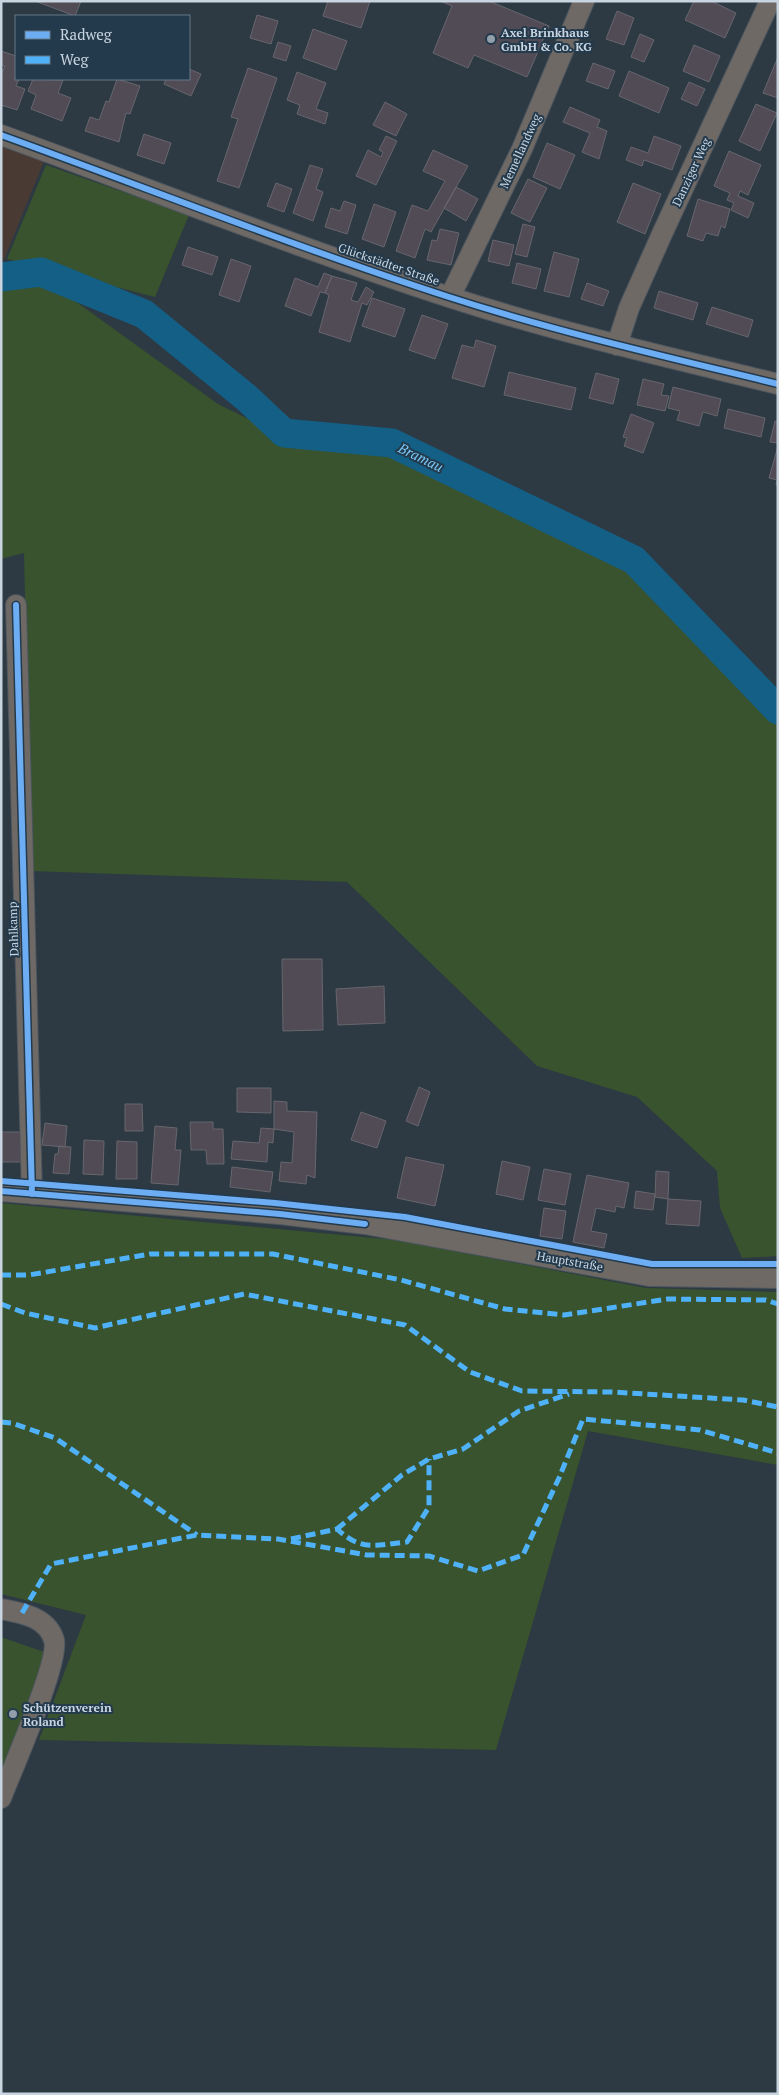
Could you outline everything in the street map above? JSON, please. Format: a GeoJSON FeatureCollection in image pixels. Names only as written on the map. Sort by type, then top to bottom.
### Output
{"type":"FeatureCollection","features":[{"type":"Feature","properties":{"kind":"street","name":"Memellandweg"},"geometry":{"type":"LineString","coordinates":[[450,297],[522,149],[584,1]]}},
{"type":"Feature","properties":{"kind":"street","name":"Danziger Weg"},"geometry":{"type":"LineString","coordinates":[[617,345],[629,308],[651,258],[770,1]]}},
{"type":"Feature","properties":{"kind":"street","name":"Glückstädter Straße"},"geometry":{"type":"LineString","coordinates":[[1,136],[350,263],[450,297],[617,345],[778,384]]}},
{"type":"Feature","properties":{"kind":"street","name":"Dahlkamp"},"geometry":{"type":"LineString","coordinates":[[16,605],[32,1194]]}},
{"type":"Feature","properties":{"kind":"street"},"geometry":{"type":"LineString","coordinates":[[1,1191],[32,1194]]}},
{"type":"Feature","properties":{"kind":"street","name":"Hauptstraße"},"geometry":{"type":"LineString","coordinates":[[32,1194],[280,1214],[365,1224],[649,1276],[778,1278]]}},
{"type":"Feature","properties":{"kind":"street"},"geometry":{"type":"LineString","coordinates":[[1,1609],[22,1613],[43,1622],[54,1641],[51,1667],[1,1798]]}},
{"type":"Feature","properties":{"kind":"shaded area"},"geometry":{"type":"Polygon","coordinates":[[[1,146],[44,161],[4,260],[1,261],[1,146]]]}},
{"type":"Feature","properties":{"kind":"green space"},"geometry":{"type":"Polygon","coordinates":[[[46,165],[189,215],[155,297],[7,259],[46,165]]]}},
{"type":"Feature","properties":{"kind":"green space"},"geometry":{"type":"Polygon","coordinates":[[[39,275],[218,404],[283,436],[392,446],[633,563],[778,717],[778,1256],[742,1258],[720,1208],[717,1171],[637,1097],[537,1066],[347,882],[31,871],[24,553],[1,559],[1,281],[39,275]]]}},
{"type":"Feature","properties":{"kind":"green space"},"geometry":{"type":"Polygon","coordinates":[[[1,1203],[396,1240],[646,1288],[778,1292],[778,1465],[588,1431],[496,1750],[39,1740],[86,1615],[1,1594],[1,1203]]]}},
{"type":"Feature","properties":{"kind":"green space","name":"Schützenverein Roland"},"geometry":{"type":"Polygon","coordinates":[[[1,1637],[47,1653],[1,1775],[1,1637]]]}},
{"type":"Feature","properties":{"kind":"building"},"geometry":{"type":"Polygon","coordinates":[[[35,1],[81,1],[75,15],[35,1]]]}},
{"type":"Feature","properties":{"kind":"building"},"geometry":{"type":"Polygon","coordinates":[[[328,1],[370,1],[361,28],[323,16],[328,1]]]}},
{"type":"Feature","properties":{"kind":"building","name":"Axel Brinkhaus GmbH & Co. KG"},"geometry":{"type":"Polygon","coordinates":[[[440,1],[489,1],[549,26],[527,77],[474,55],[468,68],[433,53],[452,6],[440,1]]]}},
{"type":"Feature","properties":{"kind":"building"},"geometry":{"type":"Polygon","coordinates":[[[694,1],[711,1],[736,13],[725,38],[685,20],[694,1]]]}},
{"type":"Feature","properties":{"kind":"building"},"geometry":{"type":"Polygon","coordinates":[[[617,11],[634,18],[624,45],[606,39],[617,11]]]}},
{"type":"Feature","properties":{"kind":"building"},"geometry":{"type":"Polygon","coordinates":[[[257,15],[278,21],[271,44],[250,38],[257,15]]]}},
{"type":"Feature","properties":{"kind":"building"},"geometry":{"type":"Polygon","coordinates":[[[313,29],[347,41],[336,70],[303,58],[313,29]]]}},
{"type":"Feature","properties":{"kind":"building"},"geometry":{"type":"Polygon","coordinates":[[[640,34],[654,40],[644,62],[631,57],[640,34]]]}},
{"type":"Feature","properties":{"kind":"building"},"geometry":{"type":"Polygon","coordinates":[[[278,42],[291,46],[286,61],[273,57],[278,42]]]}},
{"type":"Feature","properties":{"kind":"building"},"geometry":{"type":"Polygon","coordinates":[[[694,45],[720,56],[709,82],[683,71],[694,45]]]}},
{"type":"Feature","properties":{"kind":"building"},"geometry":{"type":"Polygon","coordinates":[[[1,51],[15,56],[15,80],[19,80],[16,86],[25,89],[17,110],[1,105],[1,75],[5,66],[1,65],[1,51]]]}},
{"type":"Feature","properties":{"kind":"building"},"geometry":{"type":"Polygon","coordinates":[[[778,57],[778,98],[763,93],[778,57]]]}},
{"type":"Feature","properties":{"kind":"building"},"geometry":{"type":"Polygon","coordinates":[[[593,63],[615,71],[608,89],[586,81],[593,63]]]}},
{"type":"Feature","properties":{"kind":"building"},"geometry":{"type":"Polygon","coordinates":[[[248,68],[277,78],[239,188],[217,181],[238,119],[231,117],[248,68]]]}},
{"type":"Feature","properties":{"kind":"building"},"geometry":{"type":"Polygon","coordinates":[[[190,69],[201,74],[191,96],[164,84],[166,80],[190,80],[190,69]]]}},
{"type":"Feature","properties":{"kind":"building"},"geometry":{"type":"Polygon","coordinates":[[[629,71],[669,88],[659,113],[619,96],[629,71]]]}},
{"type":"Feature","properties":{"kind":"building"},"geometry":{"type":"Polygon","coordinates":[[[297,72],[326,83],[316,109],[328,113],[325,124],[297,114],[300,105],[287,100],[297,72]]]}},
{"type":"Feature","properties":{"kind":"building"},"geometry":{"type":"Polygon","coordinates":[[[33,80],[63,80],[58,93],[71,98],[62,121],[31,109],[36,95],[28,91],[33,80]]]}},
{"type":"Feature","properties":{"kind":"building"},"geometry":{"type":"Polygon","coordinates":[[[117,80],[140,86],[130,114],[126,113],[119,142],[85,131],[90,117],[99,120],[106,101],[109,102],[117,80]]]}},
{"type":"Feature","properties":{"kind":"building"},"geometry":{"type":"Polygon","coordinates":[[[689,82],[705,89],[697,106],[681,99],[689,82]]]}},
{"type":"Feature","properties":{"kind":"building"},"geometry":{"type":"Polygon","coordinates":[[[385,102],[407,114],[396,136],[373,125],[385,102]]]}},
{"type":"Feature","properties":{"kind":"building"},"geometry":{"type":"Polygon","coordinates":[[[756,104],[777,113],[760,151],[739,141],[756,104]]]}},
{"type":"Feature","properties":{"kind":"building"},"geometry":{"type":"Polygon","coordinates":[[[570,107],[600,120],[597,127],[607,131],[599,159],[582,152],[590,133],[563,122],[570,107]]]}},
{"type":"Feature","properties":{"kind":"building"},"geometry":{"type":"Polygon","coordinates":[[[144,134],[171,143],[164,164],[137,155],[144,134]]]}},
{"type":"Feature","properties":{"kind":"building"},"geometry":{"type":"Polygon","coordinates":[[[386,136],[397,141],[376,185],[356,176],[368,150],[381,157],[383,152],[379,150],[386,136]]]}},
{"type":"Feature","properties":{"kind":"building"},"geometry":{"type":"Polygon","coordinates":[[[654,136],[681,146],[672,170],[644,160],[642,166],[626,160],[631,147],[648,153],[654,136]]]}},
{"type":"Feature","properties":{"kind":"building"},"geometry":{"type":"Polygon","coordinates":[[[547,143],[575,155],[560,189],[533,177],[547,143]]]}},
{"type":"Feature","properties":{"kind":"building"},"geometry":{"type":"Polygon","coordinates":[[[433,150],[468,166],[431,232],[425,229],[415,258],[396,251],[412,205],[428,211],[445,181],[423,171],[433,150]]]}},
{"type":"Feature","properties":{"kind":"building"},"geometry":{"type":"Polygon","coordinates":[[[729,151],[761,165],[748,195],[740,191],[738,196],[754,203],[748,218],[731,210],[734,203],[727,200],[730,193],[714,186],[729,151]]]}},
{"type":"Feature","properties":{"kind":"building"},"geometry":{"type":"Polygon","coordinates":[[[310,165],[323,169],[316,189],[323,192],[313,221],[293,213],[310,165]]]}},
{"type":"Feature","properties":{"kind":"building"},"geometry":{"type":"Polygon","coordinates":[[[528,179],[547,188],[530,222],[511,213],[528,179]]]}},
{"type":"Feature","properties":{"kind":"building"},"geometry":{"type":"Polygon","coordinates":[[[276,183],[292,189],[284,212],[267,206],[276,183]]]}},
{"type":"Feature","properties":{"kind":"building"},"geometry":{"type":"Polygon","coordinates":[[[633,183],[661,194],[645,234],[617,222],[633,183]]]}},
{"type":"Feature","properties":{"kind":"building"},"geometry":{"type":"Polygon","coordinates":[[[456,187],[478,199],[466,221],[444,208],[456,187]]]}},
{"type":"Feature","properties":{"kind":"building"},"geometry":{"type":"Polygon","coordinates":[[[698,199],[730,209],[725,228],[721,226],[718,236],[706,233],[703,241],[687,236],[698,199]]]}},
{"type":"Feature","properties":{"kind":"building"},"geometry":{"type":"Polygon","coordinates":[[[344,201],[356,205],[347,234],[325,227],[331,208],[340,211],[344,201]]]}},
{"type":"Feature","properties":{"kind":"building"},"geometry":{"type":"Polygon","coordinates":[[[374,204],[396,212],[384,247],[362,239],[374,204]]]}},
{"type":"Feature","properties":{"kind":"building"},"geometry":{"type":"Polygon","coordinates":[[[523,224],[535,227],[527,257],[515,254],[523,224]]]}},
{"type":"Feature","properties":{"kind":"building"},"geometry":{"type":"Polygon","coordinates":[[[440,229],[459,233],[451,265],[427,260],[432,240],[437,241],[440,229]]]}},
{"type":"Feature","properties":{"kind":"building"},"geometry":{"type":"Polygon","coordinates":[[[493,240],[514,245],[509,266],[488,261],[493,240]]]}},
{"type":"Feature","properties":{"kind":"building"},"geometry":{"type":"Polygon","coordinates":[[[188,247],[218,257],[212,275],[182,265],[188,247]]]}},
{"type":"Feature","properties":{"kind":"building"},"geometry":{"type":"Polygon","coordinates":[[[554,252],[579,259],[569,297],[544,291],[554,252]]]}},
{"type":"Feature","properties":{"kind":"building"},"geometry":{"type":"Polygon","coordinates":[[[231,259],[251,266],[239,302],[219,295],[231,259]]]}},
{"type":"Feature","properties":{"kind":"building"},"geometry":{"type":"Polygon","coordinates":[[[517,263],[541,269],[536,289],[512,283],[517,263]]]}},
{"type":"Feature","properties":{"kind":"building"},"geometry":{"type":"Polygon","coordinates":[[[324,273],[332,276],[325,293],[320,292],[311,316],[285,306],[295,278],[318,287],[324,273]]]}},
{"type":"Feature","properties":{"kind":"building"},"geometry":{"type":"Polygon","coordinates":[[[332,276],[357,283],[351,300],[358,302],[366,287],[374,292],[367,305],[362,303],[350,342],[319,332],[329,295],[325,293],[332,276]]]}},
{"type":"Feature","properties":{"kind":"building"},"geometry":{"type":"Polygon","coordinates":[[[587,283],[609,291],[603,306],[581,299],[587,283]]]}},
{"type":"Feature","properties":{"kind":"building"},"geometry":{"type":"Polygon","coordinates":[[[659,291],[698,303],[693,320],[654,308],[659,291]]]}},
{"type":"Feature","properties":{"kind":"building"},"geometry":{"type":"Polygon","coordinates":[[[372,298],[405,309],[395,337],[362,326],[372,298]]]}},
{"type":"Feature","properties":{"kind":"building"},"geometry":{"type":"Polygon","coordinates":[[[712,307],[753,320],[748,337],[706,324],[712,307]]]}},
{"type":"Feature","properties":{"kind":"building"},"geometry":{"type":"Polygon","coordinates":[[[422,315],[448,324],[435,359],[409,350],[422,315]]]}},
{"type":"Feature","properties":{"kind":"building"},"geometry":{"type":"Polygon","coordinates":[[[476,340],[496,346],[484,387],[452,378],[462,345],[474,348],[476,340]]]}},
{"type":"Feature","properties":{"kind":"building"},"geometry":{"type":"Polygon","coordinates":[[[509,372],[576,388],[571,410],[504,395],[509,372]]]}},
{"type":"Feature","properties":{"kind":"building"},"geometry":{"type":"Polygon","coordinates":[[[596,373],[619,379],[613,404],[589,398],[596,373]]]}},
{"type":"Feature","properties":{"kind":"building"},"geometry":{"type":"Polygon","coordinates":[[[643,379],[664,384],[661,395],[669,396],[665,411],[637,405],[643,379]]]}},
{"type":"Feature","properties":{"kind":"building"},"geometry":{"type":"Polygon","coordinates":[[[673,387],[721,399],[717,416],[703,412],[699,426],[677,420],[680,411],[668,408],[673,387]]]}},
{"type":"Feature","properties":{"kind":"building"},"geometry":{"type":"Polygon","coordinates":[[[728,409],[765,418],[761,437],[724,428],[728,409]]]}},
{"type":"Feature","properties":{"kind":"building"},"geometry":{"type":"Polygon","coordinates":[[[631,414],[654,423],[643,453],[624,446],[627,438],[623,437],[631,414]]]}},
{"type":"Feature","properties":{"kind":"building"},"geometry":{"type":"Polygon","coordinates":[[[775,421],[778,422],[778,443],[770,442],[775,421]]]}},
{"type":"Feature","properties":{"kind":"building"},"geometry":{"type":"Polygon","coordinates":[[[778,446],[778,486],[776,485],[777,480],[769,478],[778,446]]]}},
{"type":"Feature","properties":{"kind":"building"},"geometry":{"type":"Polygon","coordinates":[[[282,959],[322,959],[323,1030],[283,1031],[282,959]]]}},
{"type":"Feature","properties":{"kind":"building"},"geometry":{"type":"Polygon","coordinates":[[[384,986],[385,1023],[338,1025],[336,989],[384,986]]]}},
{"type":"Feature","properties":{"kind":"building"},"geometry":{"type":"Polygon","coordinates":[[[419,1087],[430,1092],[418,1126],[406,1121],[419,1087]]]}},
{"type":"Feature","properties":{"kind":"building"},"geometry":{"type":"Polygon","coordinates":[[[237,1088],[271,1088],[271,1113],[237,1112],[237,1088]]]}},
{"type":"Feature","properties":{"kind":"building"},"geometry":{"type":"Polygon","coordinates":[[[274,1101],[287,1102],[287,1111],[317,1112],[315,1178],[307,1175],[306,1184],[279,1181],[281,1162],[292,1163],[294,1132],[274,1129],[274,1101]]]}},
{"type":"Feature","properties":{"kind":"building"},"geometry":{"type":"Polygon","coordinates":[[[125,1104],[142,1104],[143,1131],[125,1131],[125,1104]]]}},
{"type":"Feature","properties":{"kind":"building"},"geometry":{"type":"Polygon","coordinates":[[[361,1112],[386,1121],[377,1148],[351,1140],[361,1112]]]}},
{"type":"Feature","properties":{"kind":"building"},"geometry":{"type":"Polygon","coordinates":[[[190,1122],[213,1122],[213,1129],[223,1129],[224,1164],[207,1164],[206,1150],[191,1150],[190,1122]]]}},
{"type":"Feature","properties":{"kind":"building"},"geometry":{"type":"Polygon","coordinates":[[[45,1123],[67,1126],[65,1147],[42,1145],[45,1123]]]}},
{"type":"Feature","properties":{"kind":"building"},"geometry":{"type":"Polygon","coordinates":[[[155,1126],[177,1128],[175,1150],[181,1150],[178,1185],[151,1183],[155,1126]]]}},
{"type":"Feature","properties":{"kind":"building"},"geometry":{"type":"Polygon","coordinates":[[[261,1128],[274,1129],[273,1143],[268,1142],[267,1162],[231,1159],[233,1141],[259,1143],[261,1128]]]}},
{"type":"Feature","properties":{"kind":"building"},"geometry":{"type":"Polygon","coordinates":[[[1,1132],[21,1132],[22,1162],[1,1162],[1,1132]]]}},
{"type":"Feature","properties":{"kind":"building"},"geometry":{"type":"Polygon","coordinates":[[[84,1140],[104,1141],[103,1175],[83,1174],[84,1140]]]}},
{"type":"Feature","properties":{"kind":"building"},"geometry":{"type":"Polygon","coordinates":[[[117,1141],[137,1142],[137,1179],[116,1179],[117,1141]]]}},
{"type":"Feature","properties":{"kind":"building"},"geometry":{"type":"Polygon","coordinates":[[[59,1146],[71,1147],[69,1174],[53,1173],[55,1154],[58,1154],[59,1146]]]}},
{"type":"Feature","properties":{"kind":"building"},"geometry":{"type":"Polygon","coordinates":[[[406,1157],[444,1165],[435,1206],[397,1198],[406,1157]]]}},
{"type":"Feature","properties":{"kind":"building"},"geometry":{"type":"Polygon","coordinates":[[[502,1161],[530,1167],[523,1200],[496,1194],[502,1161]]]}},
{"type":"Feature","properties":{"kind":"building"},"geometry":{"type":"Polygon","coordinates":[[[232,1167],[273,1172],[270,1192],[230,1187],[232,1167]]]}},
{"type":"Feature","properties":{"kind":"building"},"geometry":{"type":"Polygon","coordinates":[[[544,1169],[571,1174],[565,1205],[538,1200],[544,1169]]]}},
{"type":"Feature","properties":{"kind":"building"},"geometry":{"type":"Polygon","coordinates":[[[656,1171],[669,1172],[668,1199],[655,1197],[656,1171]]]}},
{"type":"Feature","properties":{"kind":"building"},"geometry":{"type":"Polygon","coordinates":[[[587,1175],[629,1183],[624,1208],[616,1206],[615,1212],[596,1208],[591,1231],[607,1234],[604,1248],[573,1242],[587,1175]]]}},
{"type":"Feature","properties":{"kind":"building"},"geometry":{"type":"Polygon","coordinates":[[[636,1191],[655,1194],[653,1210],[634,1208],[636,1191]]]}},
{"type":"Feature","properties":{"kind":"building"},"geometry":{"type":"Polygon","coordinates":[[[668,1199],[701,1201],[699,1226],[666,1224],[668,1199]]]}},
{"type":"Feature","properties":{"kind":"building"},"geometry":{"type":"Polygon","coordinates":[[[544,1208],[566,1211],[562,1239],[540,1236],[544,1208]]]}},
{"type":"Feature","properties":{"kind":"waterway","name":"Bramau"},"geometry":{"type":"LineString","coordinates":[[1,277],[41,272],[144,314],[248,399],[284,433],[392,443],[634,560],[778,710]]}},
{"type":"Feature","properties":{"kind":"marked path"},"geometry":{"type":"LineString","coordinates":[[1,1275],[29,1275],[150,1254],[273,1254],[401,1280],[505,1309],[564,1315],[668,1299],[766,1300],[778,1304]]}},
{"type":"Feature","properties":{"kind":"marked path"},"geometry":{"type":"LineString","coordinates":[[1,1304],[25,1313],[95,1328],[244,1294],[405,1325],[470,1372],[522,1391],[612,1392],[743,1400],[778,1407]]}},
{"type":"Feature","properties":{"kind":"marked path"},"geometry":{"type":"LineString","coordinates":[[337,1529],[402,1475],[429,1459],[463,1449],[519,1411],[569,1394]]}},
{"type":"Feature","properties":{"kind":"marked path"},"geometry":{"type":"LineString","coordinates":[[22,1613],[51,1564],[197,1535],[278,1539],[367,1555],[429,1556],[478,1571],[523,1555],[559,1478],[583,1419],[700,1430],[778,1453]]}},
{"type":"Feature","properties":{"kind":"marked path"},"geometry":{"type":"LineString","coordinates":[[1,1422],[12,1423],[55,1438],[197,1535]]}},
{"type":"Feature","properties":{"kind":"marked path"},"geometry":{"type":"LineString","coordinates":[[291,1539],[337,1529],[354,1541],[362,1544],[378,1545],[407,1542],[429,1507],[429,1459]]}},
{"type":"Feature","properties":{"kind":"cycle path"},"geometry":{"type":"LineString","coordinates":[[1,135],[280,238],[449,297],[571,333],[778,384]]}},
{"type":"Feature","properties":{"kind":"cycle path"},"geometry":{"type":"LineString","coordinates":[[16,605],[32,1194]]}},
{"type":"Feature","properties":{"kind":"cycle path"},"geometry":{"type":"LineString","coordinates":[[1,1181],[275,1203],[405,1217],[652,1264],[778,1264]]}},
{"type":"Feature","properties":{"kind":"cycle path"},"geometry":{"type":"LineString","coordinates":[[1,1191],[280,1214],[365,1224]]}},
{"type":"Feature","properties":{"kind":"place","name":"Axel Brinkhaus GmbH & Co. KG"},"geometry":{"type":"Point","coordinates":[491,39]}},
{"type":"Feature","properties":{"kind":"place","name":"Schützenverein Roland"},"geometry":{"type":"Point","coordinates":[13,1714]}}]}
